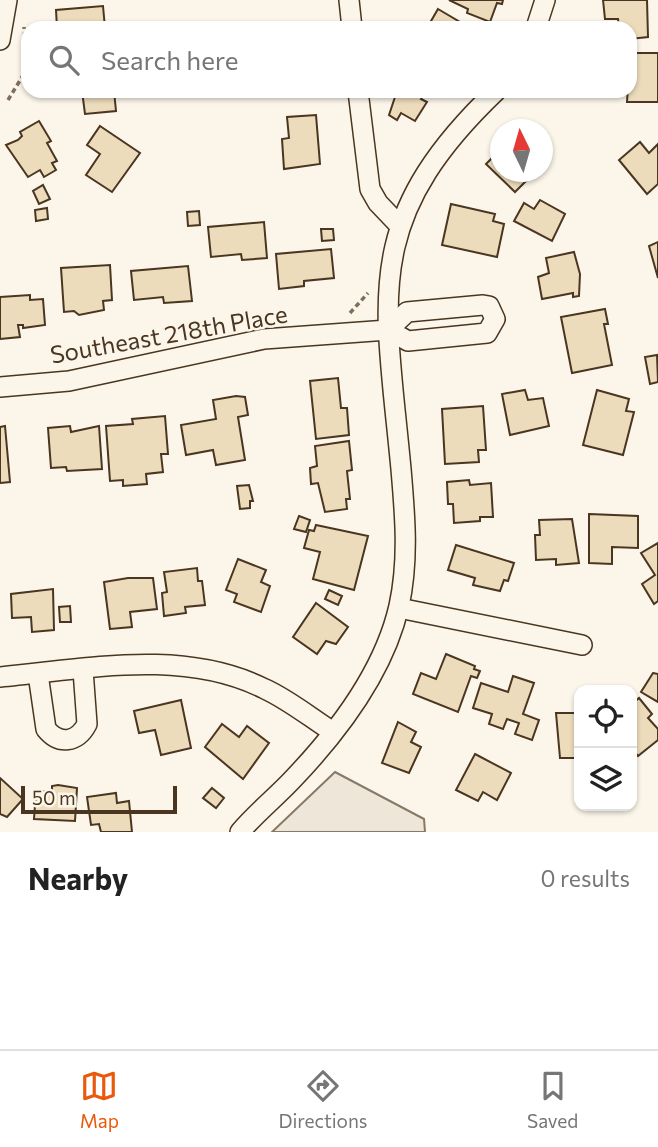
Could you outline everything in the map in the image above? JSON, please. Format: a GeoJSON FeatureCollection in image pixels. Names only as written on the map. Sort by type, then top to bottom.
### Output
{"type":"FeatureCollection","features":[{"type":"Feature","properties":{"kind":"street"},"geometry":{"type":"LineString","coordinates":[[0,40],[6,0]]}},
{"type":"Feature","properties":{"kind":"street"},"geometry":{"type":"LineString","coordinates":[[349,0],[351,21]]}},
{"type":"Feature","properties":{"kind":"street"},"geometry":{"type":"LineString","coordinates":[[359,98],[370,190],[378,203],[399,225]]}},
{"type":"Feature","properties":{"kind":"street"},"geometry":{"type":"LineString","coordinates":[[240,832],[293,779],[333,732],[366,687],[399,608],[405,566],[406,525],[388,330],[387,285],[399,225],[416,187],[438,153],[489,98]]}},
{"type":"Feature","properties":{"kind":"street","name":"Southeast 218th Place"},"geometry":{"type":"LineString","coordinates":[[0,387],[82,378],[264,339],[388,330]]}},
{"type":"Feature","properties":{"kind":"street"},"geometry":{"type":"LineString","coordinates":[[399,608],[582,645]]}},
{"type":"Feature","properties":{"kind":"street"},"geometry":{"type":"LineString","coordinates":[[0,677],[165,664],[197,668],[265,689],[333,732]]}},
{"type":"Feature","properties":{"kind":"street"},"geometry":{"type":"LineString","coordinates":[[38,674],[46,729],[59,740],[68,740],[76,738],[87,724],[83,670]]}},
{"type":"Feature","properties":{"kind":"path"},"geometry":{"type":"LineString","coordinates":[[23,16],[23,21]]}},
{"type":"Feature","properties":{"kind":"path"},"geometry":{"type":"LineString","coordinates":[[8,100],[21,78]]}},
{"type":"Feature","properties":{"kind":"shaded area"},"geometry":{"type":"Polygon","coordinates":[[[335,772],[424,819],[425,832],[272,832],[335,772]]]}},
{"type":"Feature","properties":{"kind":"building"},"geometry":{"type":"Polygon","coordinates":[[[449,0],[503,0],[502,4],[497,3],[490,21],[467,13],[468,9],[449,0]]]}},
{"type":"Feature","properties":{"kind":"building"},"geometry":{"type":"Polygon","coordinates":[[[603,0],[647,0],[648,37],[637,38],[637,21],[605,19],[603,0]]]}},
{"type":"Feature","properties":{"kind":"building"},"geometry":{"type":"Polygon","coordinates":[[[103,6],[104,21],[57,21],[56,10],[103,6]]]}},
{"type":"Feature","properties":{"kind":"building"},"geometry":{"type":"Polygon","coordinates":[[[438,9],[458,21],[431,21],[438,9]]]}},
{"type":"Feature","properties":{"kind":"building"},"geometry":{"type":"Polygon","coordinates":[[[637,53],[658,53],[658,102],[627,102],[627,98],[637,98],[637,53]]]}},
{"type":"Feature","properties":{"kind":"building"},"geometry":{"type":"Polygon","coordinates":[[[83,98],[115,98],[116,111],[85,114],[83,98]]]}},
{"type":"Feature","properties":{"kind":"building"},"geometry":{"type":"Polygon","coordinates":[[[395,98],[422,98],[427,102],[415,121],[401,113],[397,120],[389,115],[395,98]]]}},
{"type":"Feature","properties":{"kind":"building"},"geometry":{"type":"Polygon","coordinates":[[[316,115],[320,164],[284,169],[282,139],[289,138],[287,117],[316,115]]]}},
{"type":"Feature","properties":{"kind":"building"},"geometry":{"type":"Polygon","coordinates":[[[39,121],[51,141],[47,143],[57,161],[52,163],[56,170],[44,177],[40,170],[28,177],[6,145],[18,140],[22,136],[20,132],[39,121]]]}},
{"type":"Feature","properties":{"kind":"building"},"geometry":{"type":"Polygon","coordinates":[[[100,126],[140,153],[112,192],[86,175],[100,154],[87,145],[100,126]]]}},
{"type":"Feature","properties":{"kind":"building"},"geometry":{"type":"Polygon","coordinates":[[[640,142],[649,153],[658,144],[658,184],[647,194],[619,160],[640,142]]]}},
{"type":"Feature","properties":{"kind":"building"},"geometry":{"type":"Polygon","coordinates":[[[505,182],[525,182],[515,192],[505,182]]]}},
{"type":"Feature","properties":{"kind":"building"},"geometry":{"type":"Polygon","coordinates":[[[43,185],[50,199],[39,204],[33,191],[43,185]]]}},
{"type":"Feature","properties":{"kind":"building"},"geometry":{"type":"Polygon","coordinates":[[[540,200],[565,214],[552,241],[514,221],[524,203],[534,209],[540,200]]]}},
{"type":"Feature","properties":{"kind":"building"},"geometry":{"type":"Polygon","coordinates":[[[451,204],[495,214],[493,221],[504,224],[497,257],[442,245],[451,204]]]}},
{"type":"Feature","properties":{"kind":"building"},"geometry":{"type":"Polygon","coordinates":[[[47,208],[48,219],[36,221],[35,210],[47,208]]]}},
{"type":"Feature","properties":{"kind":"building"},"geometry":{"type":"Polygon","coordinates":[[[199,211],[200,225],[188,226],[187,212],[199,211]]]}},
{"type":"Feature","properties":{"kind":"building"},"geometry":{"type":"Polygon","coordinates":[[[264,222],[267,258],[242,260],[241,254],[211,257],[208,227],[264,222]]]}},
{"type":"Feature","properties":{"kind":"building"},"geometry":{"type":"Polygon","coordinates":[[[321,229],[333,229],[334,240],[322,241],[321,229]]]}},
{"type":"Feature","properties":{"kind":"building"},"geometry":{"type":"Polygon","coordinates":[[[658,242],[658,278],[649,246],[658,242]]]}},
{"type":"Feature","properties":{"kind":"building"},"geometry":{"type":"Polygon","coordinates":[[[331,249],[334,278],[304,281],[304,286],[279,289],[276,254],[331,249]]]}},
{"type":"Feature","properties":{"kind":"building"},"geometry":{"type":"Polygon","coordinates":[[[574,252],[580,274],[579,296],[573,297],[573,293],[542,299],[538,277],[549,273],[546,258],[574,252]]]}},
{"type":"Feature","properties":{"kind":"building"},"geometry":{"type":"Polygon","coordinates":[[[110,265],[112,300],[103,301],[104,310],[79,315],[74,311],[64,312],[61,268],[110,265]]]}},
{"type":"Feature","properties":{"kind":"building"},"geometry":{"type":"Polygon","coordinates":[[[188,266],[192,301],[164,303],[163,297],[134,300],[131,271],[188,266]]]}},
{"type":"Feature","properties":{"kind":"building"},"geometry":{"type":"Polygon","coordinates":[[[30,295],[30,300],[43,299],[45,325],[23,328],[23,325],[18,325],[20,337],[0,339],[0,297],[30,295]]]}},
{"type":"Feature","properties":{"kind":"building"},"geometry":{"type":"Polygon","coordinates":[[[605,309],[608,324],[604,324],[612,365],[572,373],[561,317],[605,309]]]}},
{"type":"Feature","properties":{"kind":"building"},"geometry":{"type":"Polygon","coordinates":[[[657,355],[658,382],[650,384],[645,357],[657,355]]]}},
{"type":"Feature","properties":{"kind":"building"},"geometry":{"type":"Polygon","coordinates":[[[338,378],[341,408],[347,408],[349,435],[316,439],[310,381],[338,378]]]}},
{"type":"Feature","properties":{"kind":"building"},"geometry":{"type":"Polygon","coordinates":[[[525,390],[528,400],[543,398],[549,426],[510,435],[502,394],[525,390]]]}},
{"type":"Feature","properties":{"kind":"building"},"geometry":{"type":"Polygon","coordinates":[[[597,390],[629,399],[626,411],[634,412],[623,455],[583,445],[597,390]]]}},
{"type":"Feature","properties":{"kind":"building"},"geometry":{"type":"Polygon","coordinates":[[[245,397],[248,415],[238,417],[245,460],[216,465],[213,450],[186,455],[181,425],[216,419],[213,400],[245,397]]]}},
{"type":"Feature","properties":{"kind":"building"},"geometry":{"type":"Polygon","coordinates":[[[483,406],[486,450],[478,450],[479,462],[445,464],[442,409],[483,406]]]}},
{"type":"Feature","properties":{"kind":"building"},"geometry":{"type":"Polygon","coordinates":[[[165,416],[168,454],[161,454],[163,472],[146,474],[147,484],[123,486],[123,480],[110,481],[106,426],[133,424],[132,419],[165,416]]]}},
{"type":"Feature","properties":{"kind":"building"},"geometry":{"type":"Polygon","coordinates":[[[5,426],[10,482],[0,483],[0,427],[5,426]]]}},
{"type":"Feature","properties":{"kind":"building"},"geometry":{"type":"Polygon","coordinates":[[[70,426],[71,432],[99,426],[102,469],[67,471],[66,467],[51,468],[48,428],[70,426]]]}},
{"type":"Feature","properties":{"kind":"building"},"geometry":{"type":"Polygon","coordinates":[[[349,441],[352,470],[347,471],[350,499],[346,499],[347,509],[325,512],[318,483],[311,484],[310,468],[317,466],[315,446],[349,441]]]}},
{"type":"Feature","properties":{"kind":"building"},"geometry":{"type":"Polygon","coordinates":[[[469,480],[470,485],[491,483],[493,517],[454,523],[453,504],[448,504],[447,482],[469,480]]]}},
{"type":"Feature","properties":{"kind":"building"},"geometry":{"type":"Polygon","coordinates":[[[249,485],[253,501],[250,501],[250,508],[240,509],[237,486],[249,485]]]}},
{"type":"Feature","properties":{"kind":"building"},"geometry":{"type":"Polygon","coordinates":[[[589,514],[638,516],[638,548],[612,547],[612,564],[589,563],[589,514]]]}},
{"type":"Feature","properties":{"kind":"building"},"geometry":{"type":"Polygon","coordinates":[[[299,516],[310,520],[306,532],[294,529],[299,516]]]}},
{"type":"Feature","properties":{"kind":"building"},"geometry":{"type":"Polygon","coordinates":[[[572,519],[579,563],[556,565],[556,559],[536,560],[535,535],[540,535],[539,520],[572,519]]]}},
{"type":"Feature","properties":{"kind":"building"},"geometry":{"type":"Polygon","coordinates":[[[316,525],[368,536],[354,590],[313,579],[320,552],[304,548],[309,530],[314,531],[316,525]]]}},
{"type":"Feature","properties":{"kind":"building"},"geometry":{"type":"Polygon","coordinates":[[[658,543],[658,601],[654,604],[642,584],[655,575],[641,553],[658,543]]]}},
{"type":"Feature","properties":{"kind":"building"},"geometry":{"type":"Polygon","coordinates":[[[456,545],[514,563],[508,581],[504,580],[500,591],[473,585],[475,578],[448,570],[456,545]]]}},
{"type":"Feature","properties":{"kind":"building"},"geometry":{"type":"Polygon","coordinates":[[[238,559],[266,570],[261,582],[270,586],[261,612],[234,602],[237,594],[226,590],[238,559]]]}},
{"type":"Feature","properties":{"kind":"building"},"geometry":{"type":"Polygon","coordinates":[[[197,568],[198,581],[202,581],[205,605],[185,607],[186,613],[164,616],[162,593],[167,592],[164,572],[197,568]]]}},
{"type":"Feature","properties":{"kind":"building"},"geometry":{"type":"Polygon","coordinates":[[[153,578],[157,609],[130,612],[132,627],[110,629],[104,582],[153,578]]]}},
{"type":"Feature","properties":{"kind":"building"},"geometry":{"type":"Polygon","coordinates":[[[53,589],[54,630],[32,632],[31,617],[12,618],[11,594],[53,589]]]}},
{"type":"Feature","properties":{"kind":"building"},"geometry":{"type":"Polygon","coordinates":[[[329,590],[342,596],[338,605],[325,599],[329,590]]]}},
{"type":"Feature","properties":{"kind":"building"},"geometry":{"type":"Polygon","coordinates":[[[316,603],[348,627],[336,644],[326,641],[317,654],[293,637],[316,603]]]}},
{"type":"Feature","properties":{"kind":"building"},"geometry":{"type":"Polygon","coordinates":[[[70,606],[71,622],[60,622],[59,607],[70,606]]]}},
{"type":"Feature","properties":{"kind":"building"},"geometry":{"type":"Polygon","coordinates":[[[446,654],[475,666],[474,669],[480,671],[477,678],[471,676],[458,712],[413,694],[421,673],[436,679],[446,654]]]}},
{"type":"Feature","properties":{"kind":"building"},"geometry":{"type":"Polygon","coordinates":[[[653,673],[658,674],[658,702],[641,692],[653,673]]]}},
{"type":"Feature","properties":{"kind":"building"},"geometry":{"type":"Polygon","coordinates":[[[513,676],[534,683],[523,714],[539,720],[532,740],[515,734],[519,723],[507,719],[503,729],[489,724],[492,714],[473,708],[481,683],[508,692],[513,676]]]}},
{"type":"Feature","properties":{"kind":"building"},"geometry":{"type":"Polygon","coordinates":[[[639,698],[652,714],[648,718],[658,729],[658,740],[638,756],[637,755],[639,698]]]}},
{"type":"Feature","properties":{"kind":"building"},"geometry":{"type":"Polygon","coordinates":[[[181,700],[191,748],[161,755],[155,730],[139,733],[134,711],[181,700]]]}},
{"type":"Feature","properties":{"kind":"building"},"geometry":{"type":"Polygon","coordinates":[[[556,713],[574,713],[574,758],[560,758],[556,713]]]}},
{"type":"Feature","properties":{"kind":"building"},"geometry":{"type":"Polygon","coordinates":[[[398,722],[416,732],[411,742],[421,747],[409,773],[382,763],[398,722]]]}},
{"type":"Feature","properties":{"kind":"building"},"geometry":{"type":"Polygon","coordinates":[[[222,724],[239,737],[247,726],[269,743],[243,779],[205,747],[222,724]]]}},
{"type":"Feature","properties":{"kind":"building"},"geometry":{"type":"Polygon","coordinates":[[[475,754],[511,773],[497,800],[483,792],[478,801],[456,790],[475,754]]]}},
{"type":"Feature","properties":{"kind":"building"},"geometry":{"type":"Polygon","coordinates":[[[0,778],[23,799],[7,817],[0,814],[0,778]]]}},
{"type":"Feature","properties":{"kind":"building"},"geometry":{"type":"Polygon","coordinates":[[[52,786],[77,788],[75,821],[34,819],[36,791],[52,791],[52,786]]]}},
{"type":"Feature","properties":{"kind":"building"},"geometry":{"type":"Polygon","coordinates":[[[212,788],[224,798],[216,808],[203,798],[212,788]]]}},
{"type":"Feature","properties":{"kind":"building"},"geometry":{"type":"Polygon","coordinates":[[[116,793],[117,803],[129,801],[132,832],[101,832],[99,824],[91,825],[87,797],[116,793]]]}}]}
